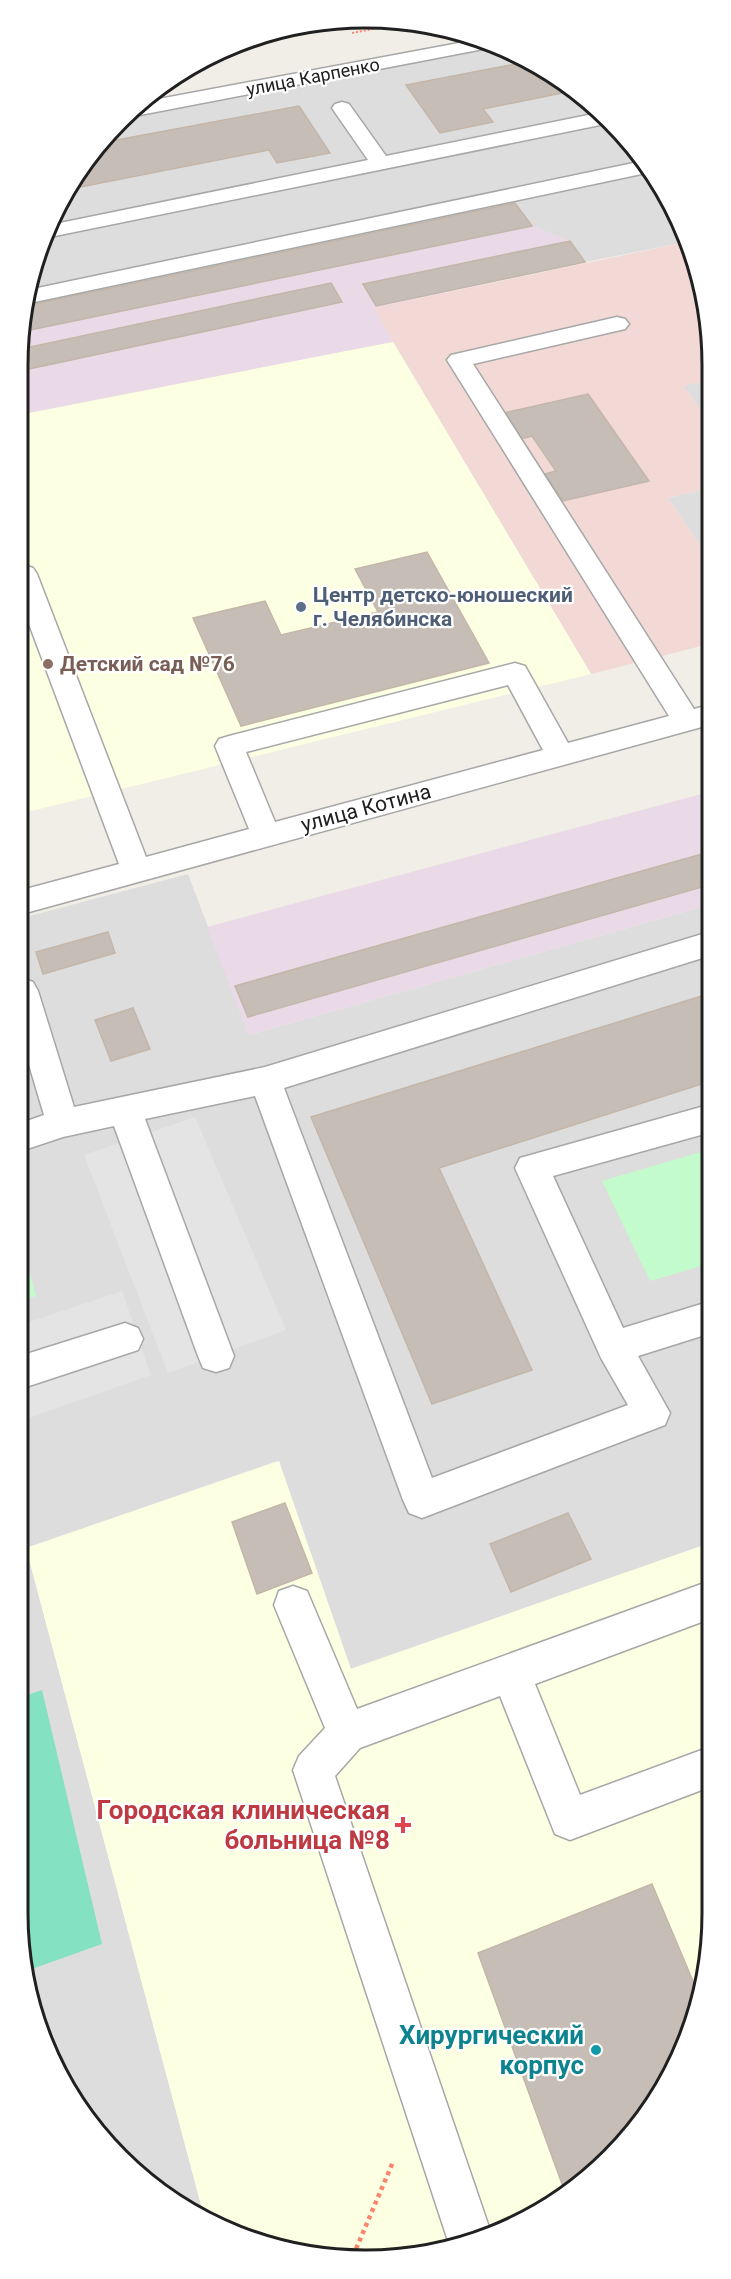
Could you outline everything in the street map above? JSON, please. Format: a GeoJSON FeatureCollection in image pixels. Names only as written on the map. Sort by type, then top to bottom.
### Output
{"type":"FeatureCollection","features":[{"type":"Feature","properties":{"kind":"street","name":"улица Карпенко"},"geometry":{"type":"LineString","coordinates":[[149,107],[474,46]]}},
{"type":"Feature","properties":{"kind":"street"},"geometry":{"type":"LineString","coordinates":[[342,108],[381,164]]}},
{"type":"Feature","properties":{"kind":"street"},"geometry":{"type":"LineString","coordinates":[[57,230],[596,120]]}},
{"type":"Feature","properties":{"kind":"street"},"geometry":{"type":"LineString","coordinates":[[36,295],[639,169]]}},
{"type":"Feature","properties":{"kind":"street"},"geometry":{"type":"LineString","coordinates":[[617,324],[459,360],[698,718]]}},
{"type":"Feature","properties":{"kind":"street"},"geometry":{"type":"LineString","coordinates":[[28,585],[136,871]]}},
{"type":"Feature","properties":{"kind":"street"},"geometry":{"type":"LineString","coordinates":[[266,835],[229,746],[515,674],[561,756]]}},
{"type":"Feature","properties":{"kind":"street","name":"улица Котина"},"geometry":{"type":"LineString","coordinates":[[28,900],[698,718]]}},
{"type":"Feature","properties":{"kind":"street"},"geometry":{"type":"LineString","coordinates":[[28,1135],[63,1123],[265,1080],[702,946]]}},
{"type":"Feature","properties":{"kind":"street"},"geometry":{"type":"LineString","coordinates":[[28,1010],[63,1123]]}},
{"type":"Feature","properties":{"kind":"street"},"geometry":{"type":"LineString","coordinates":[[265,1080],[422,1500],[652,1413],[614,1347],[531,1168],[702,1121]]}},
{"type":"Feature","properties":{"kind":"street"},"geometry":{"type":"LineString","coordinates":[[125,1110],[216,1356]]}},
{"type":"Feature","properties":{"kind":"street"},"geometry":{"type":"LineString","coordinates":[[614,1347],[702,1320]]}},
{"type":"Feature","properties":{"kind":"street"},"geometry":{"type":"LineString","coordinates":[[28,1370],[125,1339]]}},
{"type":"Feature","properties":{"kind":"street"},"geometry":{"type":"LineString","coordinates":[[469,2235],[313,1770],[347,1733],[702,1603]]}},
{"type":"Feature","properties":{"kind":"street"},"geometry":{"type":"LineString","coordinates":[[293,1605],[347,1733]]}},
{"type":"Feature","properties":{"kind":"street"},"geometry":{"type":"LineString","coordinates":[[510,1672],[570,1819],[702,1770]]}},
{"type":"Feature","properties":{"kind":"path"},"geometry":{"type":"LineString","coordinates":[[355,2250],[394,2159]]}},
{"type":"Feature","properties":{"kind":"shaded area"},"geometry":{"type":"Polygon","coordinates":[[[482,49],[515,63],[553,85],[604,127],[646,178],[668,216],[680,243],[585,262],[570,241],[532,226],[515,203],[34,304],[46,257],[63,216],[98,160],[141,114],[482,49]]]}},
{"type":"Feature","properties":{"kind":"shaded area"},"geometry":{"type":"Polygon","coordinates":[[[515,203],[532,225],[570,241],[585,262],[374,308],[393,342],[28,413],[29,343],[34,304],[515,203]]]}},
{"type":"Feature","properties":{"kind":"shaded area"},"geometry":{"type":"Polygon","coordinates":[[[680,243],[696,300],[702,343],[702,382],[684,386],[702,411],[702,490],[668,498],[702,549],[702,646],[591,674],[373,308],[680,243]]]}},
{"type":"Feature","properties":{"kind":"shaded area","name":"Центр детско-юношеский г. Челябинска"},"geometry":{"type":"Polygon","coordinates":[[[393,342],[591,674],[28,812],[28,413],[393,342]]]}},
{"type":"Feature","properties":{"kind":"shaded area"},"geometry":{"type":"Polygon","coordinates":[[[702,382],[702,411],[683,386],[702,382]]]}},
{"type":"Feature","properties":{"kind":"shaded area"},"geometry":{"type":"Polygon","coordinates":[[[702,490],[702,549],[668,498],[702,490]]]}},
{"type":"Feature","properties":{"kind":"shaded area"},"geometry":{"type":"Polygon","coordinates":[[[702,794],[702,907],[249,1035],[207,927],[702,794]]]}},
{"type":"Feature","properties":{"kind":"shaded area"},"geometry":{"type":"Polygon","coordinates":[[[188,874],[249,1035],[702,907],[702,1546],[350,1669],[277,1461],[28,1547],[28,916],[188,874]]]}},
{"type":"Feature","properties":{"kind":"shaded area"},"geometry":{"type":"Polygon","coordinates":[[[195,1117],[286,1330],[168,1373],[84,1155],[195,1117]]]}},
{"type":"Feature","properties":{"kind":"shaded area"},"geometry":{"type":"Polygon","coordinates":[[[122,1291],[151,1375],[28,1418],[28,1322],[122,1291]]]}},
{"type":"Feature","properties":{"kind":"shaded area","name":"Городская клиническая больница №8"},"geometry":{"type":"Polygon","coordinates":[[[279,1461],[351,1669],[702,1546],[702,1936],[696,1979],[685,2022],[668,2063],[633,2119],[588,2167],[553,2194],[515,2216],[474,2233],[409,2248],[343,2250],[300,2244],[257,2233],[202,2208],[28,1556],[28,1547],[279,1461]]]}},
{"type":"Feature","properties":{"kind":"shaded area"},"geometry":{"type":"Polygon","coordinates":[[[28,1556],[202,2208],[178,2194],[143,2167],[98,2119],[63,2063],[40,2001],[31,1957],[28,1913],[28,1556]]]}},
{"type":"Feature","properties":{"kind":"green space"},"geometry":{"type":"Polygon","coordinates":[[[702,1152],[702,1266],[650,1281],[602,1181],[702,1152]]]}},
{"type":"Feature","properties":{"kind":"green space"},"geometry":{"type":"Polygon","coordinates":[[[28,1267],[36,1296],[28,1298],[28,1267]]]}},
{"type":"Feature","properties":{"kind":"green space"},"geometry":{"type":"Polygon","coordinates":[[[42,1690],[102,1944],[33,1969],[28,1913],[28,1695],[42,1690]]]}},
{"type":"Feature","properties":{"kind":"building"},"geometry":{"type":"Polygon","coordinates":[[[516,64],[564,93],[483,109],[493,122],[440,133],[406,85],[516,64]]]}},
{"type":"Feature","properties":{"kind":"building"},"geometry":{"type":"Polygon","coordinates":[[[299,106],[330,153],[277,163],[269,150],[80,187],[114,140],[299,106]]]}},
{"type":"Feature","properties":{"kind":"building"},"geometry":{"type":"Polygon","coordinates":[[[515,203],[532,226],[30,330],[34,304],[515,203]]]}},
{"type":"Feature","properties":{"kind":"building"},"geometry":{"type":"Polygon","coordinates":[[[570,241],[585,262],[376,306],[363,284],[570,241]]]}},
{"type":"Feature","properties":{"kind":"building"},"geometry":{"type":"Polygon","coordinates":[[[331,283],[342,302],[28,369],[29,347],[331,283]]]}},
{"type":"Feature","properties":{"kind":"building"},"geometry":{"type":"Polygon","coordinates":[[[588,394],[649,481],[563,501],[545,474],[556,471],[532,436],[521,439],[504,413],[588,394]]]}},
{"type":"Feature","properties":{"kind":"building"},"geometry":{"type":"Polygon","coordinates":[[[427,552],[489,663],[241,726],[193,618],[265,601],[281,635],[378,612],[355,569],[427,552]]]}},
{"type":"Feature","properties":{"kind":"building"},"geometry":{"type":"Polygon","coordinates":[[[702,854],[702,887],[248,1017],[235,986],[702,854]]]}},
{"type":"Feature","properties":{"kind":"building"},"geometry":{"type":"Polygon","coordinates":[[[108,932],[115,953],[43,974],[36,952],[108,932]]]}},
{"type":"Feature","properties":{"kind":"building"},"geometry":{"type":"Polygon","coordinates":[[[702,996],[702,1084],[439,1168],[532,1370],[432,1404],[311,1117],[702,996]]]}},
{"type":"Feature","properties":{"kind":"building"},"geometry":{"type":"Polygon","coordinates":[[[133,1008],[150,1049],[111,1061],[95,1020],[133,1008]]]}},
{"type":"Feature","properties":{"kind":"building"},"geometry":{"type":"Polygon","coordinates":[[[285,1503],[312,1573],[257,1594],[232,1522],[285,1503]]]}},
{"type":"Feature","properties":{"kind":"building"},"geometry":{"type":"Polygon","coordinates":[[[568,1513],[591,1559],[511,1592],[490,1544],[568,1513]]]}},
{"type":"Feature","properties":{"kind":"building","name":"Хирургический корпус"},"geometry":{"type":"Polygon","coordinates":[[[652,1884],[695,1985],[677,2042],[668,2063],[646,2101],[604,2152],[563,2187],[478,1953],[652,1884]]]}},
{"type":"Feature","properties":{"kind":"place","name":"Центр детско-юношеский г. Челябинска"},"geometry":{"type":"Point","coordinates":[301,607]}},
{"type":"Feature","properties":{"kind":"place","name":"Детский сад №76"},"geometry":{"type":"Point","coordinates":[48,664]}},
{"type":"Feature","properties":{"kind":"place","name":"Городская клиническая больница №8"},"geometry":{"type":"Point","coordinates":[403,1825]}},
{"type":"Feature","properties":{"kind":"place","name":"Хирургический корпус"},"geometry":{"type":"Point","coordinates":[596,2050]}}]}
